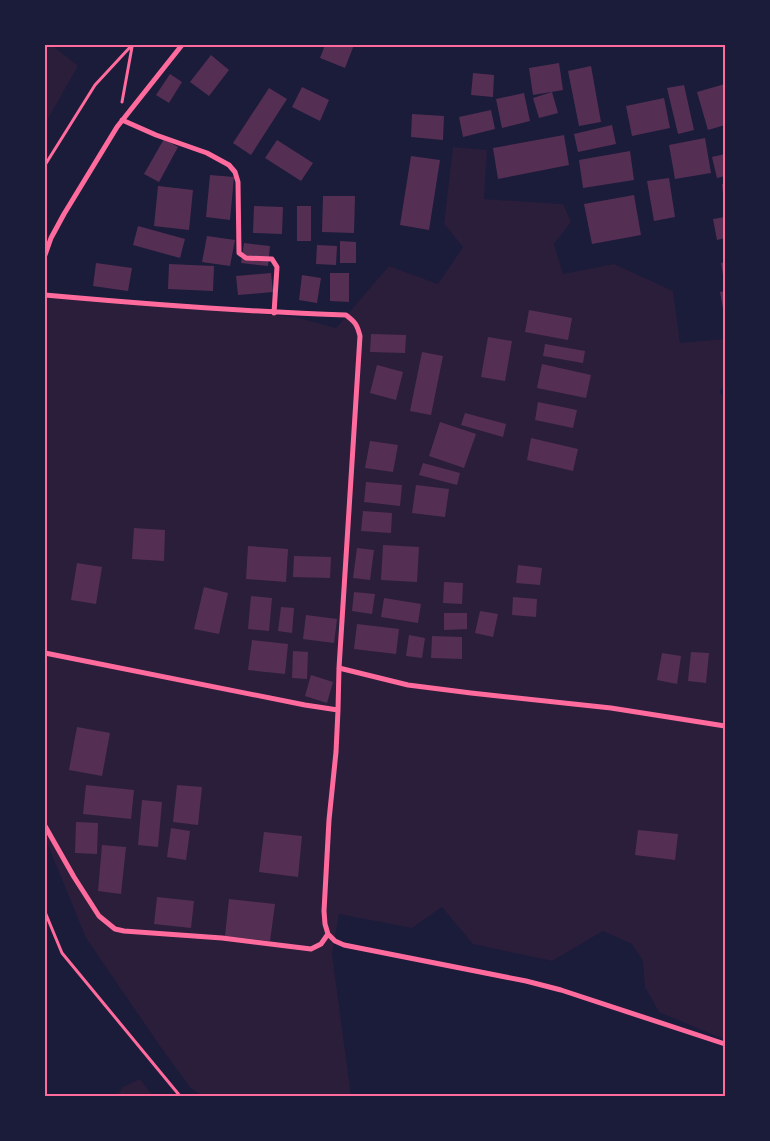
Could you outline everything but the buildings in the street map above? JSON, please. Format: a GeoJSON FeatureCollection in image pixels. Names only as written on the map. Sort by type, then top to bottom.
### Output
{"type":"FeatureCollection","features":[{"type":"Feature","properties":{"kind":"street"},"geometry":{"type":"LineString","coordinates":[[45,255],[51,238],[64,214],[117,127],[182,45]]}},
{"type":"Feature","properties":{"kind":"street"},"geometry":{"type":"LineString","coordinates":[[122,120],[156,135],[207,153],[229,165],[235,172],[238,182],[239,253],[246,258],[272,259],[276,267],[274,313]]}},
{"type":"Feature","properties":{"kind":"street"},"geometry":{"type":"LineString","coordinates":[[45,295],[163,306],[274,313],[346,315],[354,321],[358,328],[360,336],[324,911],[328,934],[335,941],[350,947],[526,981],[561,990],[725,1044]]}},
{"type":"Feature","properties":{"kind":"street"},"geometry":{"type":"LineString","coordinates":[[45,653],[338,710]]}},
{"type":"Feature","properties":{"kind":"street"},"geometry":{"type":"LineString","coordinates":[[339,668],[408,685],[471,694],[611,708],[725,726]]}},
{"type":"Feature","properties":{"kind":"street"},"geometry":{"type":"LineString","coordinates":[[45,826],[99,916],[115,928],[124,931],[222,938],[311,948],[321,944],[328,934]]}},
{"type":"Feature","properties":{"kind":"path"},"geometry":{"type":"LineString","coordinates":[[117,127],[132,45]]}},
{"type":"Feature","properties":{"kind":"path"},"geometry":{"type":"LineString","coordinates":[[45,165],[95,85],[132,45]]}},
{"type":"Feature","properties":{"kind":"path"},"geometry":{"type":"LineString","coordinates":[[45,912],[62,953],[180,1096]]}},
{"type":"Feature","properties":{"kind":"shaded area"},"geometry":{"type":"Polygon","coordinates":[[[45,45],[52,45],[78,66],[45,124],[45,45]]]}},
{"type":"Feature","properties":{"kind":"shaded area"},"geometry":{"type":"Polygon","coordinates":[[[453,147],[487,150],[484,199],[563,204],[571,222],[554,244],[563,274],[614,264],[673,291],[680,343],[725,339],[725,385],[719,392],[725,398],[725,1039],[659,1012],[645,987],[643,961],[632,944],[603,931],[552,961],[473,944],[442,907],[412,928],[339,914],[332,954],[351,1096],[202,1096],[190,1087],[162,1049],[86,938],[45,838],[45,296],[295,317],[336,328],[389,266],[438,284],[463,247],[444,224],[453,147]]]}},
{"type":"Feature","properties":{"kind":"shaded area"},"geometry":{"type":"Polygon","coordinates":[[[140,1079],[153,1096],[117,1096],[123,1087],[140,1079]]]}}]}
